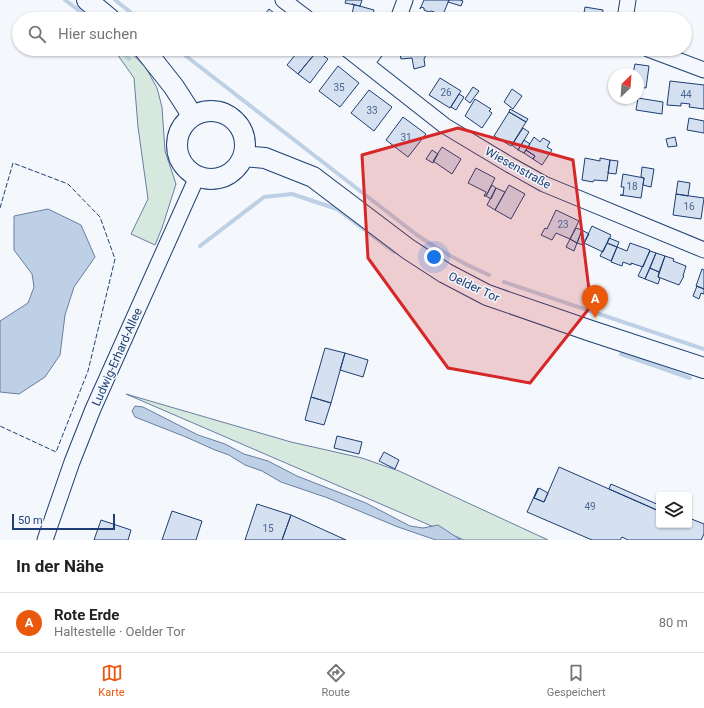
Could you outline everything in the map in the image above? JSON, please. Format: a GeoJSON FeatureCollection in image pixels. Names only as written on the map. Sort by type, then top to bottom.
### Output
{"type":"FeatureCollection","features":[{"type":"Feature","properties":{"kind":"main road"},"geometry":{"type":"LineString","coordinates":[[87,0],[102,12]]}},
{"type":"Feature","properties":{"kind":"main road"},"geometry":{"type":"LineString","coordinates":[[150,56],[174,87],[192,115]]}},
{"type":"Feature","properties":{"kind":"main road"},"geometry":{"type":"LineString","coordinates":[[203,110],[215,110],[227,114],[236,122],[243,132],[245,144],[244,156],[240,164],[225,176],[216,179],[197,177],[185,168],[177,155],[176,140],[181,126],[192,115],[203,110]]}},
{"type":"Feature","properties":{"kind":"main road","name":"Oelder Tor"},"geometry":{"type":"LineString","coordinates":[[244,156],[265,158],[313,177],[408,249],[444,273],[487,295],[704,368]]}},
{"type":"Feature","properties":{"kind":"street"},"geometry":{"type":"LineString","coordinates":[[283,0],[299,12]]}},
{"type":"Feature","properties":{"kind":"street"},"geometry":{"type":"LineString","coordinates":[[401,12],[405,0]]}},
{"type":"Feature","properties":{"kind":"street"},"geometry":{"type":"LineString","coordinates":[[626,12],[628,0]]}},
{"type":"Feature","properties":{"kind":"street","name":"Wiesenstraße"},"geometry":{"type":"LineString","coordinates":[[356,56],[445,126],[544,184],[704,250]]}},
{"type":"Feature","properties":{"kind":"street"},"geometry":{"type":"LineString","coordinates":[[366,64],[372,56]]}},
{"type":"Feature","properties":{"kind":"street"},"geometry":{"type":"LineString","coordinates":[[667,56],[704,70]]}},
{"type":"Feature","properties":{"kind":"street","name":"Ludwig-Erhard-Allee"},"geometry":{"type":"LineString","coordinates":[[46,540],[72,462],[93,409],[197,177]]}},
{"type":"Feature","properties":{"kind":"highlighted area"},"geometry":{"type":"Polygon","coordinates":[[[458,128],[573,160],[591,306],[530,383],[448,368],[368,258],[362,155],[458,128]]]}},
{"type":"Feature","properties":{"kind":"shaded area"},"geometry":{"type":"Polygon","coordinates":[[[118,56],[135,56],[146,68],[157,88],[162,107],[165,151],[176,184],[155,245],[131,234],[148,199],[138,127],[134,78],[118,56]]]}},
{"type":"Feature","properties":{"kind":"shaded area"},"geometry":{"type":"Polygon","coordinates":[[[126,394],[291,442],[362,458],[399,471],[548,540],[464,540],[126,394]]]}},
{"type":"Feature","properties":{"kind":"water"},"geometry":{"type":"Polygon","coordinates":[[[48,209],[81,225],[95,257],[74,287],[65,315],[60,355],[45,377],[19,394],[0,392],[0,321],[28,303],[34,287],[32,274],[14,250],[14,216],[48,209]]]}},
{"type":"Feature","properties":{"kind":"water"},"geometry":{"type":"Polygon","coordinates":[[[135,406],[143,407],[198,435],[225,444],[244,454],[268,461],[297,476],[366,503],[410,526],[423,528],[438,525],[461,540],[436,540],[398,527],[328,498],[281,482],[262,471],[245,465],[229,455],[135,417],[132,411],[135,406]]]}},
{"type":"Feature","properties":{"kind":"building"},"geometry":{"type":"Polygon","coordinates":[[[346,0],[362,0],[360,6],[345,3],[346,0]]]}},
{"type":"Feature","properties":{"kind":"building"},"geometry":{"type":"Polygon","coordinates":[[[424,0],[449,0],[444,12],[429,12],[421,7],[420,9],[424,0]]]}},
{"type":"Feature","properties":{"kind":"building"},"geometry":{"type":"Polygon","coordinates":[[[449,0],[463,1],[461,6],[448,2],[449,0]]]}},
{"type":"Feature","properties":{"kind":"building"},"geometry":{"type":"Polygon","coordinates":[[[352,4],[374,10],[374,12],[352,12],[354,5],[352,4]]]}},
{"type":"Feature","properties":{"kind":"building"},"geometry":{"type":"Polygon","coordinates":[[[585,7],[603,10],[603,12],[584,12],[585,7]]]}},
{"type":"Feature","properties":{"kind":"building"},"geometry":{"type":"Polygon","coordinates":[[[294,56],[313,56],[298,74],[287,65],[294,56]]]}},
{"type":"Feature","properties":{"kind":"building"},"geometry":{"type":"Polygon","coordinates":[[[313,56],[324,56],[328,59],[310,83],[298,74],[313,56]]]}},
{"type":"Feature","properties":{"kind":"building"},"geometry":{"type":"Polygon","coordinates":[[[400,56],[426,56],[424,59],[425,66],[414,69],[412,58],[401,59],[400,56]]]}},
{"type":"Feature","properties":{"kind":"building"},"geometry":{"type":"Polygon","coordinates":[[[635,64],[649,66],[646,88],[644,88],[644,68],[634,68],[635,64]]]}},
{"type":"Feature","properties":{"kind":"building"},"geometry":{"type":"Polygon","coordinates":[[[338,66],[359,83],[340,107],[319,91],[338,66]]]}},
{"type":"Feature","properties":{"kind":"building"},"geometry":{"type":"Polygon","coordinates":[[[440,78],[461,91],[450,108],[429,95],[440,78]]]}},
{"type":"Feature","properties":{"kind":"building"},"geometry":{"type":"Polygon","coordinates":[[[670,81],[704,85],[704,109],[689,107],[690,104],[681,103],[681,106],[667,105],[670,81]]]}},
{"type":"Feature","properties":{"kind":"building"},"geometry":{"type":"Polygon","coordinates":[[[473,87],[479,91],[470,103],[465,99],[473,87]]]}},
{"type":"Feature","properties":{"kind":"building"},"geometry":{"type":"Polygon","coordinates":[[[512,89],[522,96],[513,109],[504,102],[512,89]]]}},
{"type":"Feature","properties":{"kind":"building"},"geometry":{"type":"Polygon","coordinates":[[[369,90],[392,107],[374,131],[351,113],[369,90]]]}},
{"type":"Feature","properties":{"kind":"building"},"geometry":{"type":"Polygon","coordinates":[[[459,94],[464,97],[456,110],[451,107],[459,94]]]}},
{"type":"Feature","properties":{"kind":"building"},"geometry":{"type":"Polygon","coordinates":[[[475,99],[491,109],[489,111],[492,113],[482,128],[465,116],[475,99]]]}},
{"type":"Feature","properties":{"kind":"building"},"geometry":{"type":"Polygon","coordinates":[[[644,99],[663,102],[662,114],[636,110],[637,104],[644,104],[644,99]]]}},
{"type":"Feature","properties":{"kind":"building"},"geometry":{"type":"Polygon","coordinates":[[[510,109],[528,119],[526,122],[509,112],[510,109]]]}},
{"type":"Feature","properties":{"kind":"building"},"geometry":{"type":"Polygon","coordinates":[[[509,112],[526,122],[511,146],[494,136],[509,112]]]}},
{"type":"Feature","properties":{"kind":"building"},"geometry":{"type":"Polygon","coordinates":[[[403,117],[426,134],[408,157],[386,140],[403,117]]]}},
{"type":"Feature","properties":{"kind":"building"},"geometry":{"type":"Polygon","coordinates":[[[689,118],[704,121],[704,133],[687,130],[689,118]]]}},
{"type":"Feature","properties":{"kind":"building"},"geometry":{"type":"Polygon","coordinates":[[[523,128],[529,132],[518,150],[512,145],[523,128]]]}},
{"type":"Feature","properties":{"kind":"building"},"geometry":{"type":"Polygon","coordinates":[[[534,137],[540,142],[543,138],[550,142],[547,147],[552,150],[542,165],[533,159],[535,156],[526,150],[534,137]]]}},
{"type":"Feature","properties":{"kind":"building"},"geometry":{"type":"Polygon","coordinates":[[[675,137],[677,146],[668,147],[666,139],[675,137]]]}},
{"type":"Feature","properties":{"kind":"building"},"geometry":{"type":"Polygon","coordinates":[[[524,140],[530,144],[524,153],[518,150],[524,140]]]}},
{"type":"Feature","properties":{"kind":"building"},"geometry":{"type":"Polygon","coordinates":[[[442,147],[461,159],[452,174],[433,161],[442,147]]]}},
{"type":"Feature","properties":{"kind":"building"},"geometry":{"type":"Polygon","coordinates":[[[432,150],[438,154],[433,163],[426,159],[432,150]]]}},
{"type":"Feature","properties":{"kind":"building"},"geometry":{"type":"Polygon","coordinates":[[[526,150],[535,156],[533,159],[524,153],[526,150]]]}},
{"type":"Feature","properties":{"kind":"building"},"geometry":{"type":"Polygon","coordinates":[[[585,158],[600,161],[600,158],[610,160],[607,181],[594,180],[593,182],[582,180],[585,158]]]}},
{"type":"Feature","properties":{"kind":"building"},"geometry":{"type":"Polygon","coordinates":[[[610,160],[618,161],[616,174],[608,173],[610,160]]]}},
{"type":"Feature","properties":{"kind":"building"},"geometry":{"type":"Polygon","coordinates":[[[642,167],[654,169],[651,187],[643,185],[644,178],[641,177],[642,167]]]}},
{"type":"Feature","properties":{"kind":"building"},"geometry":{"type":"Polygon","coordinates":[[[476,168],[495,178],[486,196],[484,196],[486,192],[468,183],[476,168]]]}},
{"type":"Feature","properties":{"kind":"building"},"geometry":{"type":"Polygon","coordinates":[[[623,174],[644,178],[641,198],[620,195],[623,195],[624,187],[621,187],[623,174]]]}},
{"type":"Feature","properties":{"kind":"building"},"geometry":{"type":"Polygon","coordinates":[[[678,181],[690,183],[688,196],[676,194],[678,181]]]}},
{"type":"Feature","properties":{"kind":"building"},"geometry":{"type":"Polygon","coordinates":[[[492,185],[496,188],[491,199],[486,196],[492,185]]]}},
{"type":"Feature","properties":{"kind":"building"},"geometry":{"type":"Polygon","coordinates":[[[509,185],[525,194],[511,219],[495,210],[509,185]]]}},
{"type":"Feature","properties":{"kind":"building"},"geometry":{"type":"Polygon","coordinates":[[[496,188],[505,192],[495,210],[487,205],[496,188]]]}},
{"type":"Feature","properties":{"kind":"building"},"geometry":{"type":"Polygon","coordinates":[[[676,194],[704,198],[701,219],[673,215],[676,194]]]}},
{"type":"Feature","properties":{"kind":"building"},"geometry":{"type":"Polygon","coordinates":[[[556,210],[579,221],[570,239],[556,233],[552,240],[541,235],[545,228],[547,229],[556,210]]]}},
{"type":"Feature","properties":{"kind":"building"},"geometry":{"type":"Polygon","coordinates":[[[592,226],[611,235],[603,252],[584,243],[592,226]]]}},
{"type":"Feature","properties":{"kind":"building"},"geometry":{"type":"Polygon","coordinates":[[[576,228],[582,230],[577,243],[570,239],[576,228]]]}},
{"type":"Feature","properties":{"kind":"building"},"geometry":{"type":"Polygon","coordinates":[[[582,230],[589,234],[583,245],[577,243],[582,230]]]}},
{"type":"Feature","properties":{"kind":"building"},"geometry":{"type":"Polygon","coordinates":[[[609,238],[619,242],[617,247],[607,243],[609,238]]]}},
{"type":"Feature","properties":{"kind":"building"},"geometry":{"type":"Polygon","coordinates":[[[570,239],[577,243],[574,251],[566,247],[570,239]]]}},
{"type":"Feature","properties":{"kind":"building"},"geometry":{"type":"Polygon","coordinates":[[[607,243],[617,247],[611,261],[600,256],[607,243]]]}},
{"type":"Feature","properties":{"kind":"building"},"geometry":{"type":"Polygon","coordinates":[[[630,243],[650,250],[643,267],[623,262],[622,266],[611,262],[617,247],[627,251],[630,243]]]}},
{"type":"Feature","properties":{"kind":"building"},"geometry":{"type":"Polygon","coordinates":[[[650,251],[656,253],[645,279],[638,276],[650,251]]]}},
{"type":"Feature","properties":{"kind":"building"},"geometry":{"type":"Polygon","coordinates":[[[656,253],[665,256],[659,272],[650,268],[656,253]]]}},
{"type":"Feature","properties":{"kind":"building"},"geometry":{"type":"Polygon","coordinates":[[[665,256],[686,266],[684,276],[679,285],[658,277],[665,256]]]}},
{"type":"Feature","properties":{"kind":"building"},"geometry":{"type":"Polygon","coordinates":[[[650,268],[659,272],[658,277],[660,278],[658,284],[645,279],[650,268]]]}},
{"type":"Feature","properties":{"kind":"building"},"geometry":{"type":"Polygon","coordinates":[[[702,269],[704,270],[704,289],[696,286],[702,269]]]}},
{"type":"Feature","properties":{"kind":"building"},"geometry":{"type":"Polygon","coordinates":[[[697,286],[704,289],[704,294],[701,293],[699,299],[693,296],[697,286]]]}},
{"type":"Feature","properties":{"kind":"building"},"geometry":{"type":"Polygon","coordinates":[[[325,348],[345,353],[331,403],[311,397],[325,348]]]}},
{"type":"Feature","properties":{"kind":"building"},"geometry":{"type":"Polygon","coordinates":[[[345,353],[368,360],[363,377],[340,370],[345,353]]]}},
{"type":"Feature","properties":{"kind":"building"},"geometry":{"type":"Polygon","coordinates":[[[311,397],[331,403],[324,425],[305,420],[311,397]]]}},
{"type":"Feature","properties":{"kind":"building"},"geometry":{"type":"Polygon","coordinates":[[[337,436],[362,442],[359,454],[334,448],[337,436]]]}},
{"type":"Feature","properties":{"kind":"building"},"geometry":{"type":"Polygon","coordinates":[[[384,452],[399,460],[395,469],[379,461],[384,452]]]}},
{"type":"Feature","properties":{"kind":"building"},"geometry":{"type":"Polygon","coordinates":[[[559,467],[656,510],[656,528],[692,528],[692,519],[704,524],[704,534],[701,540],[628,540],[622,537],[620,540],[592,540],[527,512],[538,488],[534,498],[544,502],[559,467]]]}},
{"type":"Feature","properties":{"kind":"building"},"geometry":{"type":"Polygon","coordinates":[[[611,484],[656,504],[656,510],[609,489],[611,484]]]}},
{"type":"Feature","properties":{"kind":"building"},"geometry":{"type":"Polygon","coordinates":[[[539,488],[548,493],[544,502],[534,498],[539,488]]]}},
{"type":"Feature","properties":{"kind":"building"},"geometry":{"type":"Polygon","coordinates":[[[257,504],[291,515],[282,540],[245,540],[257,504]]]}},
{"type":"Feature","properties":{"kind":"building"},"geometry":{"type":"Polygon","coordinates":[[[172,511],[202,521],[196,540],[162,540],[172,511]]]}},
{"type":"Feature","properties":{"kind":"building"},"geometry":{"type":"Polygon","coordinates":[[[291,515],[346,540],[282,540],[291,515]]]}},
{"type":"Feature","properties":{"kind":"building"},"geometry":{"type":"Polygon","coordinates":[[[101,520],[131,530],[128,540],[94,540],[101,520]]]}},
{"type":"Feature","properties":{"kind":"waterway"},"geometry":{"type":"LineString","coordinates":[[65,0],[81,12]]}},
{"type":"Feature","properties":{"kind":"waterway"},"geometry":{"type":"LineString","coordinates":[[115,0],[130,12]]}},
{"type":"Feature","properties":{"kind":"waterway"},"geometry":{"type":"LineString","coordinates":[[186,56],[417,235],[452,257],[489,275]]}},
{"type":"Feature","properties":{"kind":"waterway"},"geometry":{"type":"LineString","coordinates":[[200,246],[264,197],[292,194],[337,209],[394,252]]}},
{"type":"Feature","properties":{"kind":"waterway"},"geometry":{"type":"LineString","coordinates":[[504,282],[704,349]]}},
{"type":"Feature","properties":{"kind":"waterway"},"geometry":{"type":"LineString","coordinates":[[621,354],[690,378]]}},
{"type":"Feature","properties":{"kind":"fence"},"geometry":{"type":"LineString","coordinates":[[0,208],[13,163],[68,184],[100,217],[115,259],[88,371],[56,452],[0,426]]}},
{"type":"Feature","properties":{"kind":"place","name":"Rote Erde"},"geometry":{"type":"Point","coordinates":[595,318]}}]}
